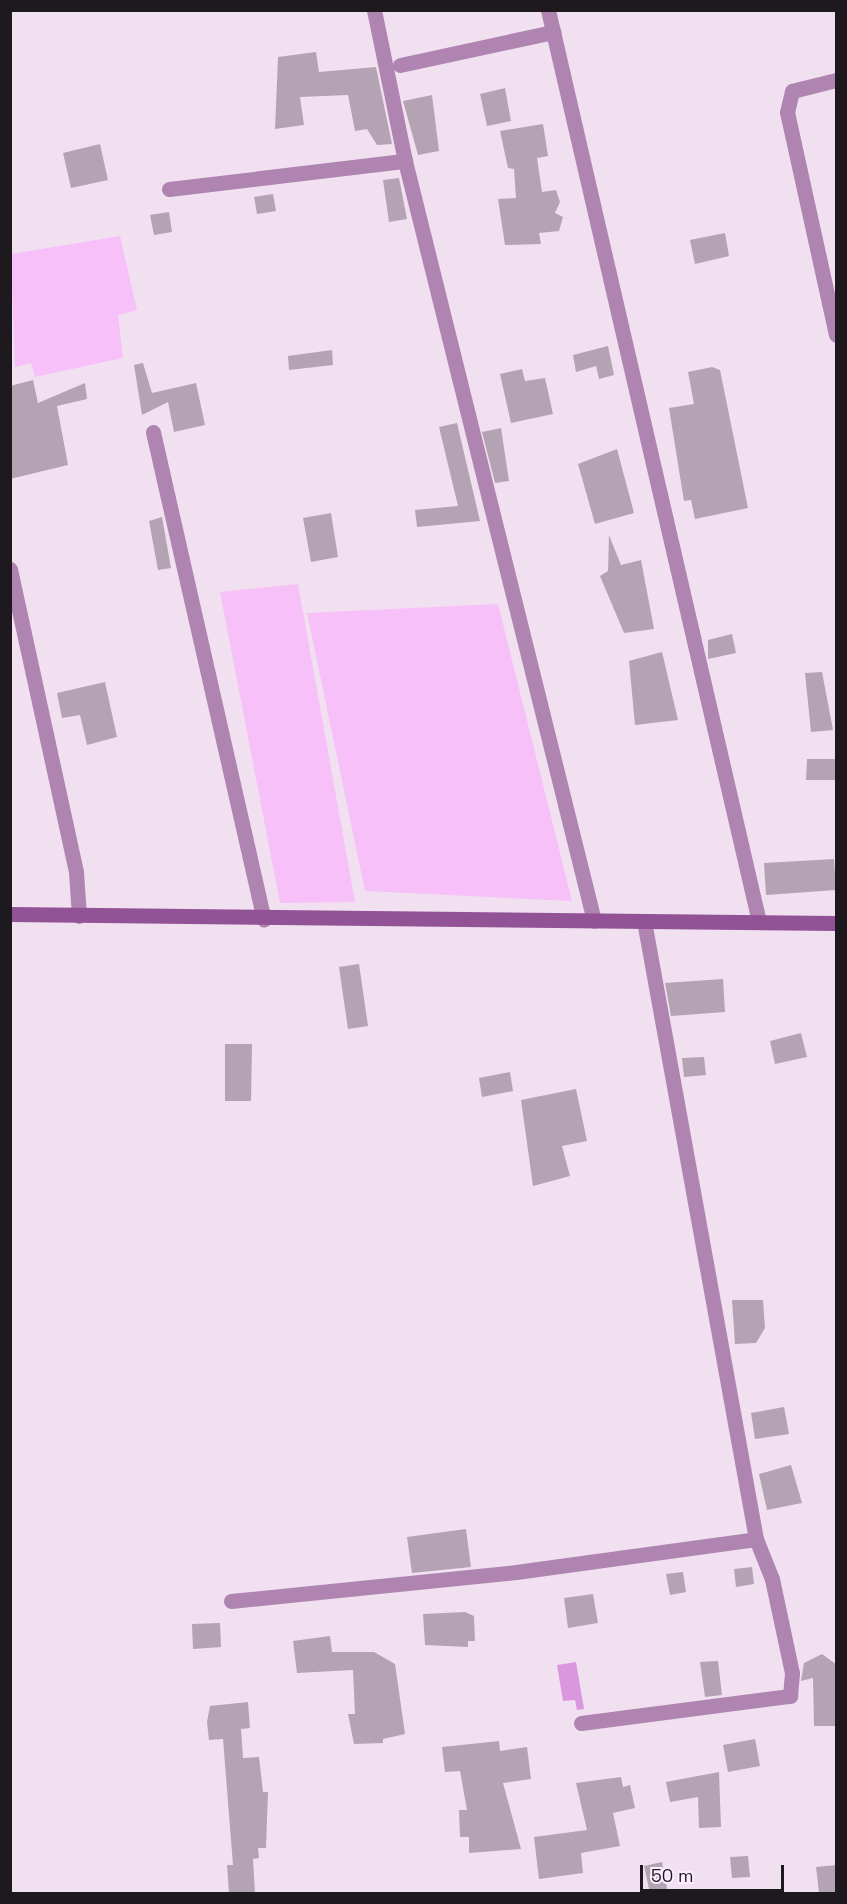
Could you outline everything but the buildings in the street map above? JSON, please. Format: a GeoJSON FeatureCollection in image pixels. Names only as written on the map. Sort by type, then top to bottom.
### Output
{"type":"FeatureCollection","features":[{"type":"Feature","properties":{"kind":"main road"},"geometry":{"type":"LineString","coordinates":[[10,914],[264,920],[837,923]]}},
{"type":"Feature","properties":{"kind":"street"},"geometry":{"type":"LineString","coordinates":[[374,10],[405,161],[594,921]]}},
{"type":"Feature","properties":{"kind":"street"},"geometry":{"type":"LineString","coordinates":[[548,10],[759,921]]}},
{"type":"Feature","properties":{"kind":"street"},"geometry":{"type":"LineString","coordinates":[[400,65],[553,32]]}},
{"type":"Feature","properties":{"kind":"street"},"geometry":{"type":"LineString","coordinates":[[837,80],[792,91],[787,112],[837,335]]}},
{"type":"Feature","properties":{"kind":"street"},"geometry":{"type":"LineString","coordinates":[[169,189],[405,161]]}},
{"type":"Feature","properties":{"kind":"street"},"geometry":{"type":"LineString","coordinates":[[153,432],[264,920]]}},
{"type":"Feature","properties":{"kind":"street"},"geometry":{"type":"LineString","coordinates":[[10,569],[76,872],[79,916]]}},
{"type":"Feature","properties":{"kind":"street"},"geometry":{"type":"LineString","coordinates":[[581,1723],[790,1696],[792,1674],[777,1600],[756,1539],[644,921]]}},
{"type":"Feature","properties":{"kind":"street"},"geometry":{"type":"LineString","coordinates":[[231,1601],[516,1572],[756,1539]]}},
{"type":"Feature","properties":{"kind":"shaded area"},"geometry":{"type":"Polygon","coordinates":[[[120,236],[137,310],[118,315],[123,358],[35,377],[31,363],[15,367],[11,254],[120,236]]]}},
{"type":"Feature","properties":{"kind":"shaded area"},"geometry":{"type":"Polygon","coordinates":[[[298,584],[355,902],[280,903],[220,592],[298,584]]]}},
{"type":"Feature","properties":{"kind":"shaded area"},"geometry":{"type":"Polygon","coordinates":[[[498,604],[572,901],[365,891],[307,613],[498,604]]]}},
{"type":"Feature","properties":{"kind":"shaded area"},"geometry":{"type":"Polygon","coordinates":[[[576,1662],[584,1709],[577,1710],[575,1700],[563,1701],[557,1665],[576,1662]]]}}]}
